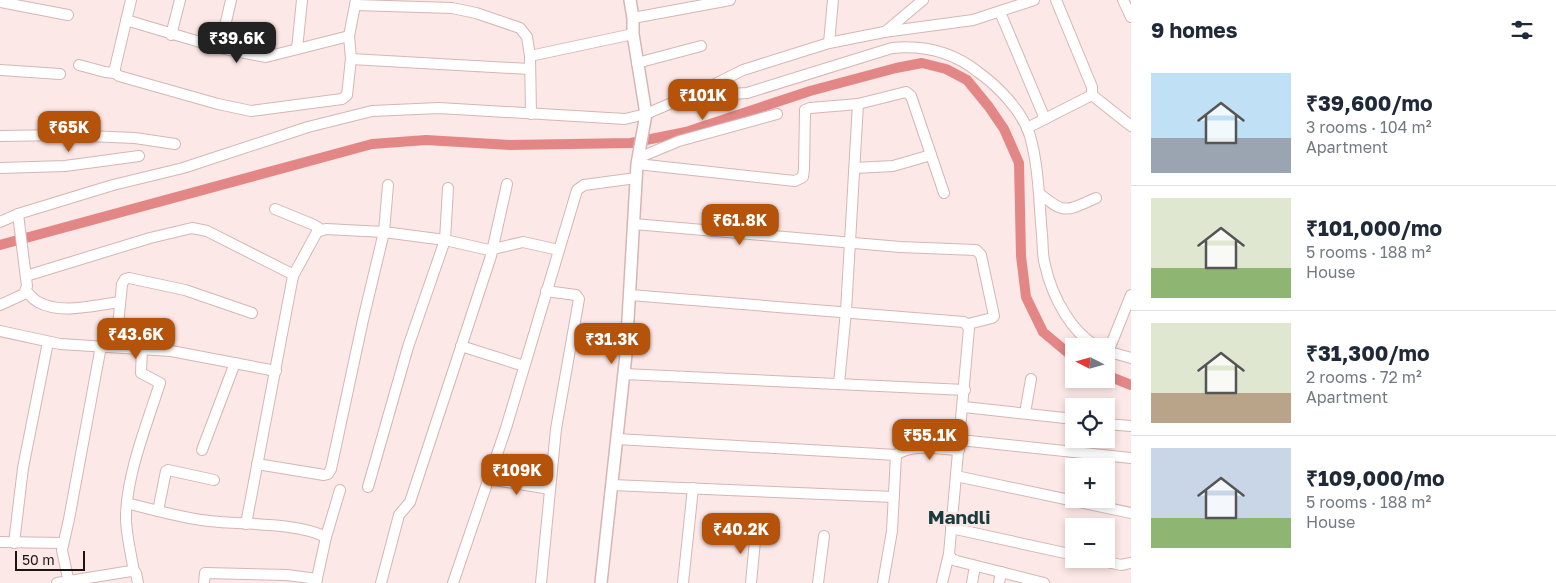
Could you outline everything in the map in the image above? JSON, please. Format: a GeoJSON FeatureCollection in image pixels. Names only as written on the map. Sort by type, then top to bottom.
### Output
{"type":"FeatureCollection","features":[{"type":"Feature","properties":{"kind":"street"},"geometry":{"type":"LineString","coordinates":[[115,73],[131,0]]}},
{"type":"Feature","properties":{"kind":"street"},"geometry":{"type":"LineString","coordinates":[[171,35],[180,0]]}},
{"type":"Feature","properties":{"kind":"street"},"geometry":{"type":"LineString","coordinates":[[220,48],[231,0]]}},
{"type":"Feature","properties":{"kind":"street"},"geometry":{"type":"LineString","coordinates":[[297,49],[302,0]]}},
{"type":"Feature","properties":{"kind":"street"},"geometry":{"type":"LineString","coordinates":[[601,583],[624,374],[636,178],[642,129],[646,114],[637,63],[630,0]]}},
{"type":"Feature","properties":{"kind":"street"},"geometry":{"type":"LineString","coordinates":[[633,18],[730,0]]}},
{"type":"Feature","properties":{"kind":"street"},"geometry":{"type":"LineString","coordinates":[[829,43],[833,0]]}},
{"type":"Feature","properties":{"kind":"street"},"geometry":{"type":"LineString","coordinates":[[884,32],[923,0]]}},
{"type":"Feature","properties":{"kind":"street"},"geometry":{"type":"LineString","coordinates":[[0,222],[19,219],[113,185],[183,168],[308,127],[372,111],[439,108],[625,119],[646,114],[743,70],[829,43],[884,32],[973,20],[1000,12],[1016,3],[1034,0]]}},
{"type":"Feature","properties":{"kind":"street"},"geometry":{"type":"LineString","coordinates":[[1056,0],[1092,88],[1092,95]]}},
{"type":"Feature","properties":{"kind":"street"},"geometry":{"type":"LineString","coordinates":[[1123,0],[1131,17]]}},
{"type":"Feature","properties":{"kind":"street"},"geometry":{"type":"LineString","coordinates":[[0,2],[68,15]]}},
{"type":"Feature","properties":{"kind":"street"},"geometry":{"type":"LineString","coordinates":[[79,65],[115,73],[119,76],[218,104],[251,111],[342,99],[347,95],[351,59],[349,36],[355,3],[452,8],[476,13],[520,28],[527,37],[530,56],[531,114]]}},
{"type":"Feature","properties":{"kind":"street"},"geometry":{"type":"LineString","coordinates":[[1000,12],[1045,119]]}},
{"type":"Feature","properties":{"kind":"street"},"geometry":{"type":"LineString","coordinates":[[126,20],[171,35],[220,48],[266,56],[349,36]]}},
{"type":"Feature","properties":{"kind":"street"},"geometry":{"type":"LineString","coordinates":[[530,56],[633,34]]}},
{"type":"Feature","properties":{"kind":"street"},"geometry":{"type":"LineString","coordinates":[[637,63],[701,46]]}},
{"type":"Feature","properties":{"kind":"street"},"geometry":{"type":"LineString","coordinates":[[711,86],[731,94],[748,93],[876,52],[907,47],[925,48],[947,54],[969,65],[993,82],[1018,113],[1030,134],[1036,166],[1044,263],[1054,297],[1084,338]]}},
{"type":"Feature","properties":{"kind":"street"},"geometry":{"type":"LineString","coordinates":[[351,59],[529,69]]}},
{"type":"Feature","properties":{"kind":"street"},"geometry":{"type":"LineString","coordinates":[[0,70],[60,74]]}},
{"type":"Feature","properties":{"kind":"street"},"geometry":{"type":"LineString","coordinates":[[638,158],[795,181],[802,177],[804,169],[805,110],[858,104],[906,92],[909,93],[944,193]]}},
{"type":"Feature","properties":{"kind":"street"},"geometry":{"type":"LineString","coordinates":[[1027,128],[1092,95]]}},
{"type":"Feature","properties":{"kind":"street"},"geometry":{"type":"LineString","coordinates":[[1092,95],[1131,126]]}},
{"type":"Feature","properties":{"kind":"street"},"geometry":{"type":"LineString","coordinates":[[839,384],[846,311],[858,104]]}},
{"type":"Feature","properties":{"kind":"street"},"geometry":{"type":"LineString","coordinates":[[638,158],[679,141],[778,114]]}},
{"type":"Feature","properties":{"kind":"street"},"geometry":{"type":"LineString","coordinates":[[0,136],[64,135],[135,138],[175,144]]}},
{"type":"Feature","properties":{"kind":"street"},"geometry":{"type":"LineString","coordinates":[[855,168],[892,166],[931,155]]}},
{"type":"Feature","properties":{"kind":"street"},"geometry":{"type":"LineString","coordinates":[[0,168],[65,166],[139,156]]}},
{"type":"Feature","properties":{"kind":"street"},"geometry":{"type":"LineString","coordinates":[[453,583],[506,428],[577,190],[584,185],[636,178]]}},
{"type":"Feature","properties":{"kind":"street"},"geometry":{"type":"LineString","coordinates":[[381,583],[399,515],[410,502],[493,250],[507,184]]}},
{"type":"Feature","properties":{"kind":"street"},"geometry":{"type":"LineString","coordinates":[[257,464],[324,475],[328,474],[331,469],[384,232],[388,185]]}},
{"type":"Feature","properties":{"kind":"street"},"geometry":{"type":"LineString","coordinates":[[368,487],[408,347],[445,240],[448,188]]}},
{"type":"Feature","properties":{"kind":"street"},"geometry":{"type":"LineString","coordinates":[[1038,193],[1056,207],[1064,210],[1072,209],[1096,198]]}},
{"type":"Feature","properties":{"kind":"street"},"geometry":{"type":"LineString","coordinates":[[275,209],[322,230]]}},
{"type":"Feature","properties":{"kind":"street"},"geometry":{"type":"LineString","coordinates":[[19,219],[26,291],[36,301],[55,308],[72,308],[120,302]]}},
{"type":"Feature","properties":{"kind":"street"},"geometry":{"type":"LineString","coordinates":[[630,295],[846,311],[964,322],[968,324],[994,316],[979,251],[849,243],[634,224]]}},
{"type":"Feature","properties":{"kind":"street"},"geometry":{"type":"LineString","coordinates":[[26,276],[150,238],[192,228],[207,231],[290,272],[294,276]]}},
{"type":"Feature","properties":{"kind":"street"},"geometry":{"type":"LineString","coordinates":[[246,524],[294,276],[317,232],[322,230],[384,232],[445,240],[493,250],[523,242],[559,250]]}},
{"type":"Feature","properties":{"kind":"street"},"geometry":{"type":"LineString","coordinates":[[116,347],[122,284],[125,279],[129,278],[185,290],[252,313]]}},
{"type":"Feature","properties":{"kind":"street"},"geometry":{"type":"LineString","coordinates":[[0,305],[24,294],[26,291]]}},
{"type":"Feature","properties":{"kind":"street"},"geometry":{"type":"LineString","coordinates":[[541,583],[556,429],[579,299],[576,295],[546,291]]}},
{"type":"Feature","properties":{"kind":"street"},"geometry":{"type":"LineString","coordinates":[[1113,338],[1131,295]]}},
{"type":"Feature","properties":{"kind":"street"},"geometry":{"type":"LineString","coordinates":[[942,583],[950,554],[964,407],[970,328],[968,324]]}},
{"type":"Feature","properties":{"kind":"street"},"geometry":{"type":"LineString","coordinates":[[0,331],[48,342],[171,351],[276,371]]}},
{"type":"Feature","properties":{"kind":"street"},"geometry":{"type":"LineString","coordinates":[[14,543],[23,468],[48,342]]}},
{"type":"Feature","properties":{"kind":"street"},"geometry":{"type":"LineString","coordinates":[[69,582],[63,544],[101,346]]}},
{"type":"Feature","properties":{"kind":"street"},"geometry":{"type":"LineString","coordinates":[[461,346],[524,366]]}},
{"type":"Feature","properties":{"kind":"street"},"geometry":{"type":"LineString","coordinates":[[138,583],[134,571],[127,529],[127,503],[134,466],[160,383],[141,373],[142,348]]}},
{"type":"Feature","properties":{"kind":"street"},"geometry":{"type":"LineString","coordinates":[[1115,353],[1131,358]]}},
{"type":"Feature","properties":{"kind":"street"},"geometry":{"type":"LineString","coordinates":[[202,450],[235,363]]}},
{"type":"Feature","properties":{"kind":"street"},"geometry":{"type":"LineString","coordinates":[[624,374],[965,390]]}},
{"type":"Feature","properties":{"kind":"street"},"geometry":{"type":"LineString","coordinates":[[1026,414],[1031,379]]}},
{"type":"Feature","properties":{"kind":"street"},"geometry":{"type":"LineString","coordinates":[[964,407],[1065,418]]}},
{"type":"Feature","properties":{"kind":"street"},"geometry":{"type":"LineString","coordinates":[[1115,425],[1131,426]]}},
{"type":"Feature","properties":{"kind":"street"},"geometry":{"type":"LineString","coordinates":[[617,439],[896,455],[906,449],[960,445],[1076,451],[1131,458]]}},
{"type":"Feature","properties":{"kind":"street"},"geometry":{"type":"LineString","coordinates":[[882,583],[892,532],[896,455]]}},
{"type":"Feature","properties":{"kind":"street"},"geometry":{"type":"LineString","coordinates":[[158,510],[166,471],[214,480]]}},
{"type":"Feature","properties":{"kind":"street"},"geometry":{"type":"LineString","coordinates":[[956,476],[1131,513]]}},
{"type":"Feature","properties":{"kind":"street"},"geometry":{"type":"LineString","coordinates":[[488,479],[550,489]]}},
{"type":"Feature","properties":{"kind":"street"},"geometry":{"type":"LineString","coordinates":[[612,485],[894,497]]}},
{"type":"Feature","properties":{"kind":"street"},"geometry":{"type":"LineString","coordinates":[[683,583],[693,488]]}},
{"type":"Feature","properties":{"kind":"street"},"geometry":{"type":"LineString","coordinates":[[204,583],[205,573],[287,575],[317,581],[326,537],[340,490]]}},
{"type":"Feature","properties":{"kind":"street"},"geometry":{"type":"LineString","coordinates":[[127,503],[208,521],[298,529],[326,537]]}},
{"type":"Feature","properties":{"kind":"street"},"geometry":{"type":"LineString","coordinates":[[951,528],[1065,552]]}},
{"type":"Feature","properties":{"kind":"street"},"geometry":{"type":"LineString","coordinates":[[751,583],[756,530]]}},
{"type":"Feature","properties":{"kind":"street"},"geometry":{"type":"LineString","coordinates":[[818,583],[824,536]]}},
{"type":"Feature","properties":{"kind":"street"},"geometry":{"type":"LineString","coordinates":[[0,542],[63,544]]}},
{"type":"Feature","properties":{"kind":"street"},"geometry":{"type":"LineString","coordinates":[[950,554],[952,559],[975,566],[1000,578],[1044,583]]}},
{"type":"Feature","properties":{"kind":"street"},"geometry":{"type":"LineString","coordinates":[[1115,564],[1121,565],[1131,563]]}},
{"type":"Feature","properties":{"kind":"street"},"geometry":{"type":"LineString","coordinates":[[972,583],[975,566]]}},
{"type":"Feature","properties":{"kind":"street"},"geometry":{"type":"LineString","coordinates":[[57,583],[134,571]]}},
{"type":"Feature","properties":{"kind":"waterway"},"geometry":{"type":"LineString","coordinates":[[0,245],[372,144],[426,140],[510,145],[631,143],[686,132],[810,91],[922,63],[946,69],[967,80],[1004,129],[1019,163],[1021,256],[1026,297],[1043,332],[1065,350]]}},
{"type":"Feature","properties":{"kind":"waterway"},"geometry":{"type":"LineString","coordinates":[[1115,379],[1131,385]]}},
{"type":"Feature","properties":{"kind":"district","name":"Mandli"},"geometry":{"type":"Point","coordinates":[959,517]}}]}
